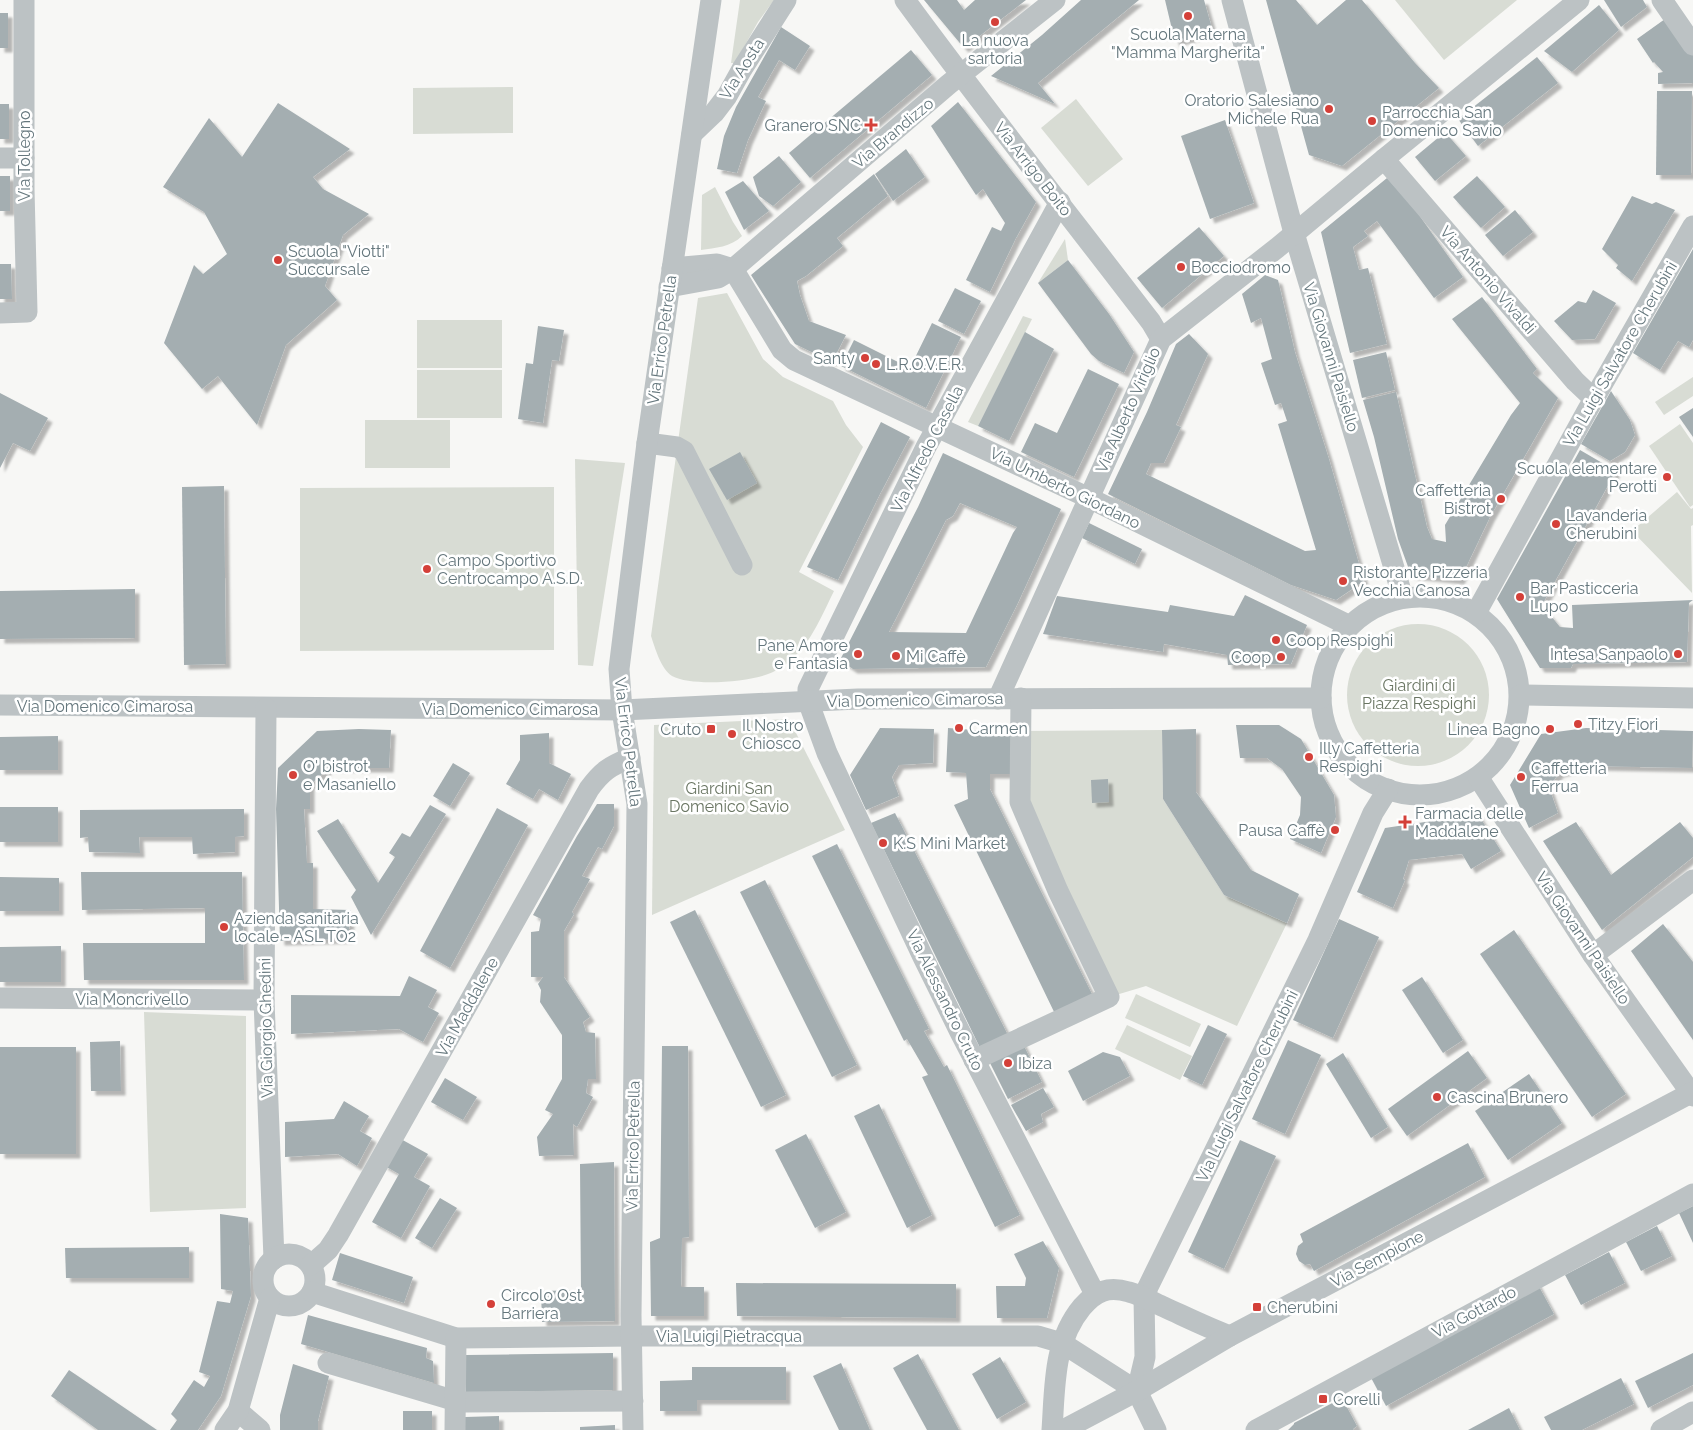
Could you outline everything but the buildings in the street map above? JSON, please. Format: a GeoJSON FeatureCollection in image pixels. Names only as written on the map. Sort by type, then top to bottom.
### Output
{"type":"FeatureCollection","features":[{"type":"Feature","properties":{"kind":"street","name":"Via Tollegno"},"geometry":{"type":"LineString","coordinates":[[0,313],[28,312],[24,158],[24,0]]}},
{"type":"Feature","properties":{"kind":"street","name":"Via Errico Petrella"},"geometry":{"type":"LineString","coordinates":[[634,1430],[631,1336],[637,804],[622,710],[619,669],[647,443],[711,0]]}},
{"type":"Feature","properties":{"kind":"street","name":"Via Aosta"},"geometry":{"type":"LineString","coordinates":[[692,134],[714,113],[727,96],[786,0]]}},
{"type":"Feature","properties":{"kind":"street","name":"Via Arrigo Boito"},"geometry":{"type":"LineString","coordinates":[[905,0],[960,76],[1060,202],[1151,322],[1160,339]]}},
{"type":"Feature","properties":{"kind":"street","name":"Via Brandizzo"},"geometry":{"type":"LineString","coordinates":[[671,278],[718,278],[733,269],[960,76],[1055,0]]}},
{"type":"Feature","properties":{"kind":"street","name":"Via Giovanni Paisiello"},"geometry":{"type":"LineString","coordinates":[[1232,0],[1294,233],[1403,598]]}},
{"type":"Feature","properties":{"kind":"street","name":"Via Alberto Viriglio"},"geometry":{"type":"LineString","coordinates":[[998,699],[1160,339],[1294,233],[1579,0]]}},
{"type":"Feature","properties":{"kind":"street"},"geometry":{"type":"LineString","coordinates":[[1662,0],[1693,45]]}},
{"type":"Feature","properties":{"kind":"street"},"geometry":{"type":"LineString","coordinates":[[0,158],[24,158]]}},
{"type":"Feature","properties":{"kind":"street","name":"Via Antonio Vivaldi"},"geometry":{"type":"LineString","coordinates":[[1384,158],[1575,381],[1594,399]]}},
{"type":"Feature","properties":{"kind":"street","name":"Via Alfredo Casella"},"geometry":{"type":"LineString","coordinates":[[808,701],[808,689],[937,427],[1060,202]]}},
{"type":"Feature","properties":{"kind":"street","name":"Via Luigi Salvatore Cherubini"},"geometry":{"type":"LineString","coordinates":[[1476,613],[1594,399],[1693,226]]}},
{"type":"Feature","properties":{"kind":"street","name":"Via Umberto Giordano"},"geometry":{"type":"LineString","coordinates":[[733,269],[782,350],[794,360],[1089,498],[1350,626]]}},
{"type":"Feature","properties":{"kind":"street"},"geometry":{"type":"LineString","coordinates":[[647,443],[678,447],[684,451],[742,565]]}},
{"type":"Feature","properties":{"kind":"street"},"geometry":{"type":"LineString","coordinates":[[1428,596],[1453,602],[1476,613],[1494,628],[1508,648],[1517,671],[1520,695],[1515,727],[1500,755],[1478,777],[1462,786],[1439,794],[1415,795],[1388,790],[1364,778],[1341,756],[1327,729],[1321,698],[1326,665],[1335,644],[1350,626],[1374,608],[1403,598],[1428,596]]}},
{"type":"Feature","properties":{"kind":"street"},"geometry":{"type":"LineString","coordinates":[[1520,695],[1693,698]]}},
{"type":"Feature","properties":{"kind":"street","name":"Via Domenico Cimarosa"},"geometry":{"type":"LineString","coordinates":[[974,1060],[1109,996],[1058,891],[1020,802],[1021,698]]}},
{"type":"Feature","properties":{"kind":"street","name":"Via Domenico Cimarosa"},"geometry":{"type":"LineString","coordinates":[[0,705],[622,710],[858,699],[1321,698]]}},
{"type":"Feature","properties":{"kind":"street","name":"Via Alessandro Cruto"},"geometry":{"type":"LineString","coordinates":[[808,701],[827,754],[923,957],[1095,1294]]}},
{"type":"Feature","properties":{"kind":"street","name":"Via Giorgio Ghedini"},"geometry":{"type":"LineString","coordinates":[[266,708],[264,1000],[274,1258]]}},
{"type":"Feature","properties":{"kind":"street","name":"Via Maddalene"},"geometry":{"type":"LineString","coordinates":[[310,1265],[324,1254],[338,1235],[589,790],[602,772],[630,758]]}},
{"type":"Feature","properties":{"kind":"street","name":"Via Giovanni Paisiello"},"geometry":{"type":"LineString","coordinates":[[1478,777],[1592,955],[1692,1094]]}},
{"type":"Feature","properties":{"kind":"street","name":"Via Luigi Salvatore Cherubini"},"geometry":{"type":"LineString","coordinates":[[1140,1397],[1145,1351],[1144,1298],[1318,940],[1373,813],[1388,790]]}},
{"type":"Feature","properties":{"kind":"street"},"geometry":{"type":"LineString","coordinates":[[1592,955],[1693,880]]}},
{"type":"Feature","properties":{"kind":"street","name":"Via Moncrivello"},"geometry":{"type":"LineString","coordinates":[[0,998],[264,1000]]}},
{"type":"Feature","properties":{"kind":"street","name":"Via Sempione"},"geometry":{"type":"LineString","coordinates":[[1063,1430],[1140,1397],[1230,1336],[1692,1094]]}},
{"type":"Feature","properties":{"kind":"street","name":"Via Gottardo"},"geometry":{"type":"LineString","coordinates":[[1263,1428],[1693,1194]]}},
{"type":"Feature","properties":{"kind":"street"},"geometry":{"type":"LineString","coordinates":[[282,1255],[298,1255],[310,1265],[315,1278],[312,1292],[302,1302],[296,1305],[282,1305],[270,1298],[266,1292],[264,1277],[265,1270],[274,1258],[282,1255]]}},
{"type":"Feature","properties":{"kind":"street"},"geometry":{"type":"LineString","coordinates":[[1052,1430],[1056,1370],[1062,1343],[1076,1316],[1095,1294],[1105,1290],[1129,1292],[1230,1336]]}},
{"type":"Feature","properties":{"kind":"street","name":"Via Luigi Pietracqua"},"geometry":{"type":"LineString","coordinates":[[312,1292],[456,1338],[1038,1336],[1062,1343],[1140,1397]]}},
{"type":"Feature","properties":{"kind":"street"},"geometry":{"type":"LineString","coordinates":[[225,1430],[238,1412],[270,1298]]}},
{"type":"Feature","properties":{"kind":"street"},"geometry":{"type":"LineString","coordinates":[[455,1430],[456,1338]]}},
{"type":"Feature","properties":{"kind":"street"},"geometry":{"type":"LineString","coordinates":[[328,1363],[456,1401],[633,1401]]}},
{"type":"Feature","properties":{"kind":"street"},"geometry":{"type":"LineString","coordinates":[[1140,1397],[1156,1430]]}},
{"type":"Feature","properties":{"kind":"street"},"geometry":{"type":"LineString","coordinates":[[238,1412],[260,1430]]}},
{"type":"Feature","properties":{"kind":"street"},"geometry":{"type":"LineString","coordinates":[[1661,1430],[1693,1412]]}},
{"type":"Feature","properties":{"kind":"green space"},"geometry":{"type":"Polygon","coordinates":[[[740,0],[774,0],[758,22],[735,63],[731,63],[740,0]]]}},
{"type":"Feature","properties":{"kind":"green space"},"geometry":{"type":"Polygon","coordinates":[[[1395,0],[1517,0],[1444,60],[1395,0]]]}},
{"type":"Feature","properties":{"kind":"green space"},"geometry":{"type":"Polygon","coordinates":[[[513,87],[513,133],[413,134],[413,88],[513,87]]]}},
{"type":"Feature","properties":{"kind":"green space"},"geometry":{"type":"Polygon","coordinates":[[[1076,99],[1123,159],[1088,186],[1041,128],[1076,99]]]}},
{"type":"Feature","properties":{"kind":"green space"},"geometry":{"type":"Polygon","coordinates":[[[715,187],[742,236],[728,245],[701,250],[702,195],[715,187]]]}},
{"type":"Feature","properties":{"kind":"green space"},"geometry":{"type":"Polygon","coordinates":[[[1065,239],[1068,260],[1038,283],[1065,239]]]}},
{"type":"Feature","properties":{"kind":"green space"},"geometry":{"type":"Polygon","coordinates":[[[727,293],[763,359],[783,377],[833,401],[846,425],[863,447],[799,572],[834,591],[805,644],[788,663],[775,671],[738,681],[707,682],[681,679],[668,673],[659,658],[651,636],[698,298],[727,293]]]}},
{"type":"Feature","properties":{"kind":"green space"},"geometry":{"type":"Polygon","coordinates":[[[1023,316],[1032,319],[978,426],[968,422],[1023,316]]]}},
{"type":"Feature","properties":{"kind":"green space"},"geometry":{"type":"Polygon","coordinates":[[[417,320],[502,320],[502,368],[417,368],[417,320]]]}},
{"type":"Feature","properties":{"kind":"green space"},"geometry":{"type":"Polygon","coordinates":[[[417,370],[502,370],[502,418],[417,418],[417,370]]]}},
{"type":"Feature","properties":{"kind":"green space"},"geometry":{"type":"Polygon","coordinates":[[[1693,377],[1693,396],[1664,415],[1655,402],[1693,377]]]}},
{"type":"Feature","properties":{"kind":"green space"},"geometry":{"type":"Polygon","coordinates":[[[365,420],[450,420],[450,468],[365,468],[365,420]]]}},
{"type":"Feature","properties":{"kind":"green space"},"geometry":{"type":"Polygon","coordinates":[[[1680,424],[1693,443],[1693,505],[1690,507],[1649,446],[1680,424]]]}},
{"type":"Feature","properties":{"kind":"green space"},"geometry":{"type":"Polygon","coordinates":[[[575,459],[625,463],[593,666],[578,665],[575,459]]]}},
{"type":"Feature","properties":{"kind":"green space","name":"Campo Sportivo Centrocampo A.S.D."},"geometry":{"type":"Polygon","coordinates":[[[554,487],[554,650],[300,651],[300,488],[554,487]]]}},
{"type":"Feature","properties":{"kind":"green space"},"geometry":{"type":"Polygon","coordinates":[[[1677,492],[1691,509],[1693,508],[1693,525],[1691,526],[1692,593],[1632,531],[1677,492]]]}},
{"type":"Feature","properties":{"kind":"green space","name":"Giardini di Piazza Respighi"},"geometry":{"type":"Polygon","coordinates":[[[1418,624],[1445,630],[1457,636],[1468,645],[1477,656],[1483,668],[1489,695],[1483,722],[1477,734],[1468,745],[1457,754],[1445,760],[1418,766],[1391,760],[1379,754],[1368,745],[1359,734],[1353,722],[1347,695],[1353,668],[1359,656],[1368,645],[1379,636],[1391,630],[1418,624]]]}},
{"type":"Feature","properties":{"kind":"green space","name":"Giardini San Domenico Savio"},"geometry":{"type":"Polygon","coordinates":[[[789,719],[845,830],[652,915],[654,725],[789,719]]]}},
{"type":"Feature","properties":{"kind":"green space"},"geometry":{"type":"Polygon","coordinates":[[[1162,730],[1163,799],[1224,895],[1287,923],[1237,1026],[1146,986],[1106,998],[1020,802],[1021,731],[1162,730]]]}},
{"type":"Feature","properties":{"kind":"green space"},"geometry":{"type":"Polygon","coordinates":[[[1136,994],[1201,1024],[1190,1047],[1125,1018],[1136,994]]]}},
{"type":"Feature","properties":{"kind":"green space"},"geometry":{"type":"Polygon","coordinates":[[[144,1012],[246,1016],[246,1208],[150,1212],[144,1012]]]}},
{"type":"Feature","properties":{"kind":"green space"},"geometry":{"type":"Polygon","coordinates":[[[1127,1025],[1192,1056],[1180,1080],[1115,1049],[1127,1025]]]}},
{"type":"Feature","properties":{"kind":"place","name":"Scuola Materna \"Mamma Margherita\""},"geometry":{"type":"Point","coordinates":[1188,16]}},
{"type":"Feature","properties":{"kind":"place","name":"La nuova sartoria"},"geometry":{"type":"Point","coordinates":[995,22]}},
{"type":"Feature","properties":{"kind":"place","name":"Oratorio Salesiano Michele Rua"},"geometry":{"type":"Point","coordinates":[1329,109]}},
{"type":"Feature","properties":{"kind":"place","name":"Parrocchia San Domenico Savio"},"geometry":{"type":"Point","coordinates":[1372,121]}},
{"type":"Feature","properties":{"kind":"place","name":"Granero SNC"},"geometry":{"type":"Point","coordinates":[871,125]}},
{"type":"Feature","properties":{"kind":"place","name":"Scuola \"Viotti\" Succursale"},"geometry":{"type":"Point","coordinates":[278,260]}},
{"type":"Feature","properties":{"kind":"place","name":"Bocciodromo"},"geometry":{"type":"Point","coordinates":[1181,267]}},
{"type":"Feature","properties":{"kind":"place","name":"Santy"},"geometry":{"type":"Point","coordinates":[865,358]}},
{"type":"Feature","properties":{"kind":"place","name":"L.R.O.V.E.R."},"geometry":{"type":"Point","coordinates":[876,364]}},
{"type":"Feature","properties":{"kind":"place","name":"Scuola elementare Perotti"},"geometry":{"type":"Point","coordinates":[1667,477]}},
{"type":"Feature","properties":{"kind":"place","name":"Caffetteria Bistrot"},"geometry":{"type":"Point","coordinates":[1501,499]}},
{"type":"Feature","properties":{"kind":"place","name":"Lavanderia Cherubini"},"geometry":{"type":"Point","coordinates":[1556,524]}},
{"type":"Feature","properties":{"kind":"place","name":"Campo Sportivo Centrocampo A.S.D."},"geometry":{"type":"Point","coordinates":[427,569]}},
{"type":"Feature","properties":{"kind":"place","name":"Ristorante Pizzeria Vecchia Canosa"},"geometry":{"type":"Point","coordinates":[1343,581]}},
{"type":"Feature","properties":{"kind":"place","name":"Bar Pasticceria Lupo"},"geometry":{"type":"Point","coordinates":[1520,597]}},
{"type":"Feature","properties":{"kind":"place","name":"Coop Respighi"},"geometry":{"type":"Point","coordinates":[1276,640]}},
{"type":"Feature","properties":{"kind":"place","name":"Pane Amore e Fantasia"},"geometry":{"type":"Point","coordinates":[858,654]}},
{"type":"Feature","properties":{"kind":"place","name":"Intesa Sanpaolo"},"geometry":{"type":"Point","coordinates":[1678,654]}},
{"type":"Feature","properties":{"kind":"place","name":"Mi Caffè"},"geometry":{"type":"Point","coordinates":[896,656]}},
{"type":"Feature","properties":{"kind":"place","name":"Coop"},"geometry":{"type":"Point","coordinates":[1281,657]}},
{"type":"Feature","properties":{"kind":"place","name":"Titzy Fiori"},"geometry":{"type":"Point","coordinates":[1578,724]}},
{"type":"Feature","properties":{"kind":"place","name":"Carmen"},"geometry":{"type":"Point","coordinates":[959,728]}},
{"type":"Feature","properties":{"kind":"place","name":"Cruto"},"geometry":{"type":"Point","coordinates":[711,729]}},
{"type":"Feature","properties":{"kind":"place","name":"Linea Bagno"},"geometry":{"type":"Point","coordinates":[1550,729]}},
{"type":"Feature","properties":{"kind":"place","name":"Il Nostro Chiosco"},"geometry":{"type":"Point","coordinates":[732,734]}},
{"type":"Feature","properties":{"kind":"place","name":"Illy Caffetteria Respighi"},"geometry":{"type":"Point","coordinates":[1309,757]}},
{"type":"Feature","properties":{"kind":"place","name":"O' bistrot e Masaniello"},"geometry":{"type":"Point","coordinates":[293,775]}},
{"type":"Feature","properties":{"kind":"place","name":"Caffetteria Ferrua"},"geometry":{"type":"Point","coordinates":[1521,777]}},
{"type":"Feature","properties":{"kind":"place","name":"Farmacia delle Maddalene"},"geometry":{"type":"Point","coordinates":[1405,822]}},
{"type":"Feature","properties":{"kind":"place","name":"Pausa Caffè"},"geometry":{"type":"Point","coordinates":[1335,830]}},
{"type":"Feature","properties":{"kind":"place","name":"K.S Mini Market"},"geometry":{"type":"Point","coordinates":[883,843]}},
{"type":"Feature","properties":{"kind":"place","name":"Azienda sanitaria locale - ASL TO2"},"geometry":{"type":"Point","coordinates":[224,927]}},
{"type":"Feature","properties":{"kind":"place","name":"Ibiza"},"geometry":{"type":"Point","coordinates":[1008,1063]}},
{"type":"Feature","properties":{"kind":"place","name":"Cascina Brunero"},"geometry":{"type":"Point","coordinates":[1437,1097]}},
{"type":"Feature","properties":{"kind":"place","name":"Circolo Ost Barriera"},"geometry":{"type":"Point","coordinates":[491,1304]}},
{"type":"Feature","properties":{"kind":"place","name":"Cherubini"},"geometry":{"type":"Point","coordinates":[1257,1307]}},
{"type":"Feature","properties":{"kind":"place","name":"Corelli"},"geometry":{"type":"Point","coordinates":[1323,1399]}}]}
